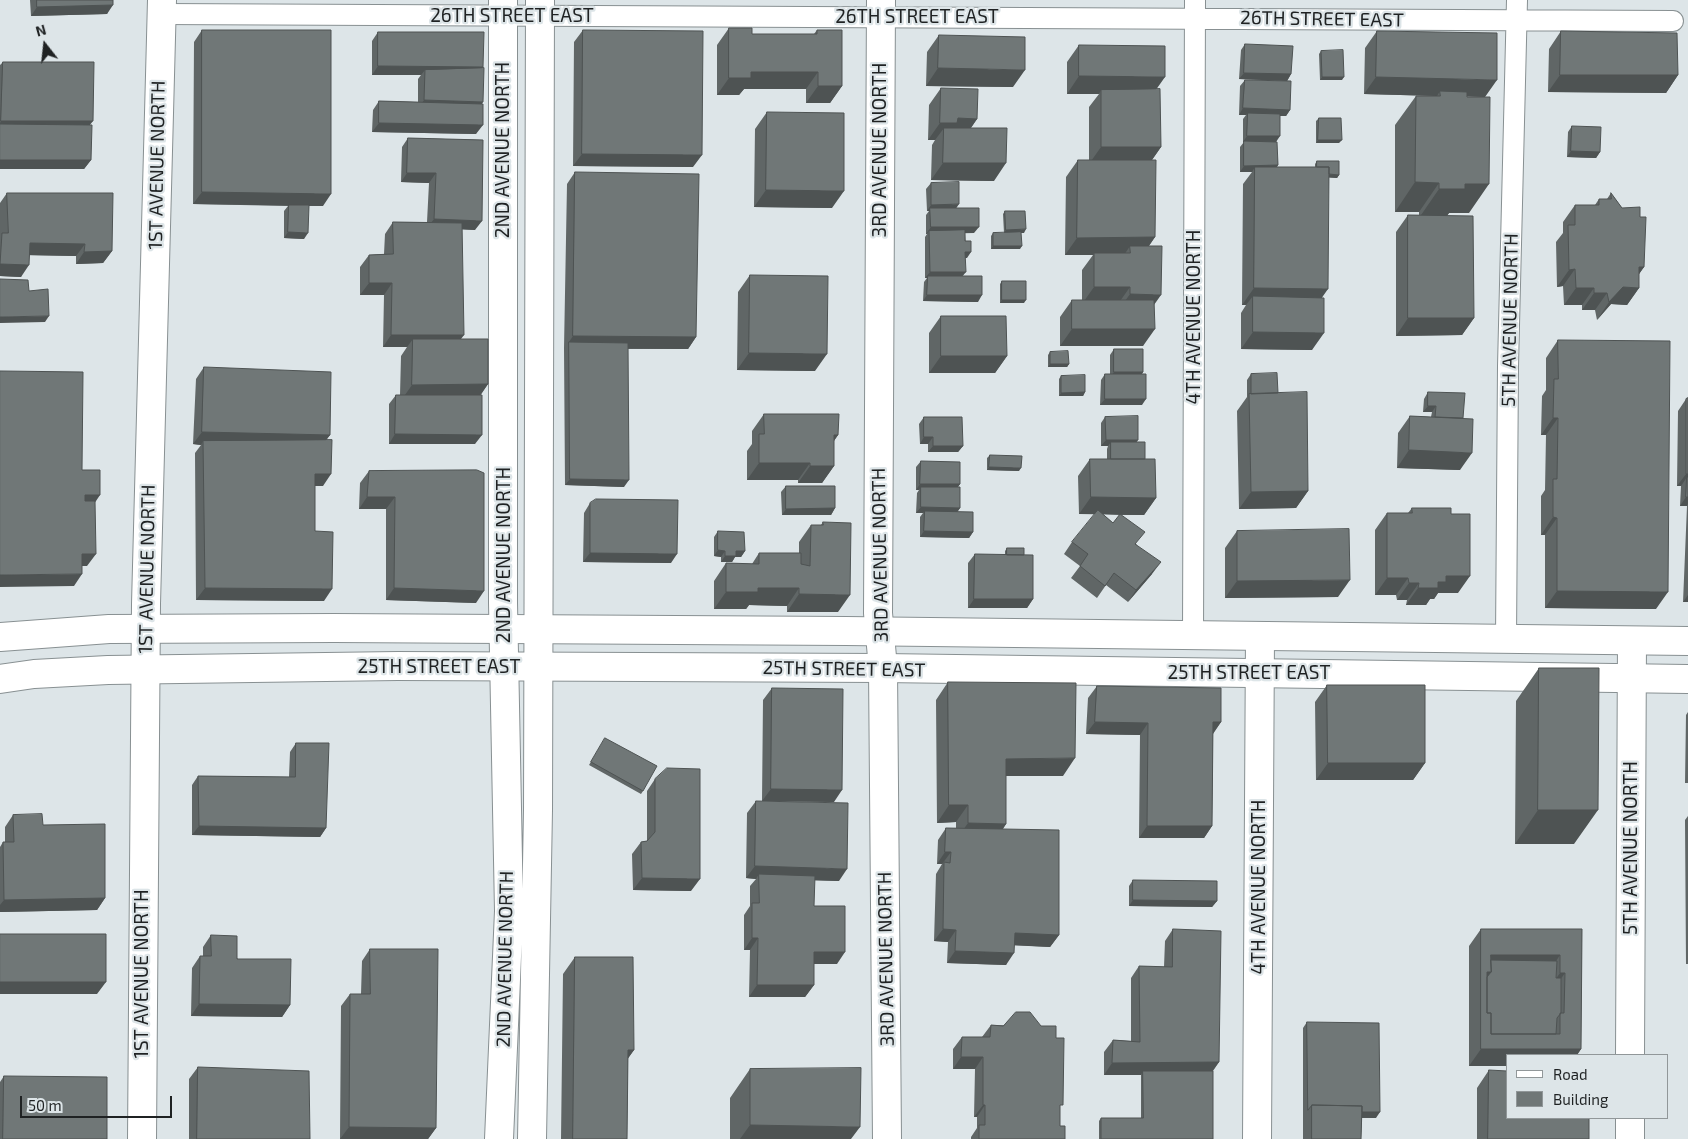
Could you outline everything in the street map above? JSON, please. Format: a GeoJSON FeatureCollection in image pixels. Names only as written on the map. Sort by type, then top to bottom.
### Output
{"type":"FeatureCollection","features":[{"type":"Feature","properties":{"kind":"main road","name":"1ST AVENUE NORTH"},"geometry":{"type":"LineString","coordinates":[[142,1139],[145,669],[161,7]]}},
{"type":"Feature","properties":{"kind":"main road","name":"2ND AVENUE NORTH"},"geometry":{"type":"LineString","coordinates":[[500,1139],[509,911],[503,630],[503,8]]}},
{"type":"Feature","properties":{"kind":"main road","name":"2ND AVENUE NORTH"},"geometry":{"type":"LineString","coordinates":[[532,1139],[539,630],[540,8]]}},
{"type":"Feature","properties":{"kind":"main road","name":"3RD AVENUE NORTH"},"geometry":{"type":"LineString","coordinates":[[880,9],[880,632],[883,668],[887,1139]]}},
{"type":"Feature","properties":{"kind":"main road","name":"25TH STREET EAST"},"geometry":{"type":"LineString","coordinates":[[0,637],[66,630],[146,628],[880,632],[1688,641]]}},
{"type":"Feature","properties":{"kind":"main road","name":"4TH AVENUE NORTH"},"geometry":{"type":"LineString","coordinates":[[1257,1139],[1260,636]]}},
{"type":"Feature","properties":{"kind":"main road","name":"5TH AVENUE NORTH"},"geometry":{"type":"LineString","coordinates":[[1630,1054],[1632,640]]}},
{"type":"Feature","properties":{"kind":"main road","name":"25TH STREET EAST"},"geometry":{"type":"LineString","coordinates":[[0,679],[34,674],[145,669],[398,666],[883,668],[1688,679]]}},
{"type":"Feature","properties":{"kind":"main road"},"geometry":{"type":"LineString","coordinates":[[1630,1119],[1630,1139]]}},
{"type":"Feature","properties":{"kind":"street","name":"26TH STREET EAST"},"geometry":{"type":"LineString","coordinates":[[161,7],[1517,10],[1673,21]]}},
{"type":"Feature","properties":{"kind":"street","name":"4TH AVENUE NORTH"},"geometry":{"type":"LineString","coordinates":[[1193,635],[1195,9]]}},
{"type":"Feature","properties":{"kind":"street","name":"5TH AVENUE NORTH"},"geometry":{"type":"LineString","coordinates":[[1506,639],[1508,366],[1517,10]]}},
{"type":"Feature","properties":{"kind":"building"},"geometry":{"type":"Polygon","coordinates":[[[37,0],[113,0],[113,5],[37,7],[37,0]]]}},
{"type":"Feature","properties":{"kind":"building"},"geometry":{"type":"Polygon","coordinates":[[[729,28],[752,28],[752,34],[817,34],[817,30],[842,30],[842,86],[818,86],[818,72],[751,72],[751,78],[729,78],[729,28]]]}},
{"type":"Feature","properties":{"kind":"building"},"geometry":{"type":"Polygon","coordinates":[[[202,30],[331,30],[331,194],[202,192],[202,30]]]}},
{"type":"Feature","properties":{"kind":"building"},"geometry":{"type":"Polygon","coordinates":[[[583,30],[703,31],[702,155],[582,154],[583,30]]]}},
{"type":"Feature","properties":{"kind":"building"},"geometry":{"type":"Polygon","coordinates":[[[1377,31],[1497,33],[1497,80],[1376,77],[1377,31]]]}},
{"type":"Feature","properties":{"kind":"building"},"geometry":{"type":"Polygon","coordinates":[[[1561,31],[1677,33],[1678,75],[1560,75],[1561,31]]]}},
{"type":"Feature","properties":{"kind":"building"},"geometry":{"type":"Polygon","coordinates":[[[378,32],[484,32],[483,67],[378,66],[378,32]]]}},
{"type":"Feature","properties":{"kind":"building"},"geometry":{"type":"Polygon","coordinates":[[[939,35],[1025,37],[1025,70],[938,68],[939,35]]]}},
{"type":"Feature","properties":{"kind":"building"},"geometry":{"type":"Polygon","coordinates":[[[1245,44],[1293,46],[1291,74],[1244,73],[1245,44]]]}},
{"type":"Feature","properties":{"kind":"building"},"geometry":{"type":"Polygon","coordinates":[[[1079,45],[1165,46],[1165,77],[1079,76],[1079,45]]]}},
{"type":"Feature","properties":{"kind":"building"},"geometry":{"type":"Polygon","coordinates":[[[1343,50],[1344,77],[1322,77],[1321,51],[1343,50]]]}},
{"type":"Feature","properties":{"kind":"building"},"geometry":{"type":"Polygon","coordinates":[[[3,62],[94,62],[93,121],[1,121],[3,62]]]}},
{"type":"Feature","properties":{"kind":"building"},"geometry":{"type":"Polygon","coordinates":[[[484,68],[483,102],[424,100],[425,70],[484,68]]]}},
{"type":"Feature","properties":{"kind":"building"},"geometry":{"type":"Polygon","coordinates":[[[1245,80],[1291,81],[1290,110],[1243,108],[1245,80]]]}},
{"type":"Feature","properties":{"kind":"building"},"geometry":{"type":"Polygon","coordinates":[[[941,88],[978,89],[977,119],[958,118],[957,123],[940,123],[941,88]]]}},
{"type":"Feature","properties":{"kind":"building"},"geometry":{"type":"Polygon","coordinates":[[[1160,89],[1161,147],[1101,147],[1101,90],[1160,89]]]}},
{"type":"Feature","properties":{"kind":"building"},"geometry":{"type":"Polygon","coordinates":[[[1440,91],[1467,92],[1467,97],[1490,97],[1489,184],[1465,184],[1465,189],[1439,189],[1439,183],[1415,182],[1416,96],[1440,96],[1440,91]]]}},
{"type":"Feature","properties":{"kind":"building"},"geometry":{"type":"Polygon","coordinates":[[[379,101],[483,104],[483,125],[379,123],[379,101]]]}},
{"type":"Feature","properties":{"kind":"building"},"geometry":{"type":"Polygon","coordinates":[[[767,112],[844,113],[844,191],[766,190],[767,112]]]}},
{"type":"Feature","properties":{"kind":"building"},"geometry":{"type":"Polygon","coordinates":[[[1248,113],[1280,114],[1280,136],[1247,136],[1248,113]]]}},
{"type":"Feature","properties":{"kind":"building"},"geometry":{"type":"Polygon","coordinates":[[[1319,118],[1341,118],[1342,140],[1318,140],[1319,118]]]}},
{"type":"Feature","properties":{"kind":"building"},"geometry":{"type":"Polygon","coordinates":[[[0,124],[92,125],[91,160],[0,160],[0,124]]]}},
{"type":"Feature","properties":{"kind":"building"},"geometry":{"type":"Polygon","coordinates":[[[1572,126],[1601,127],[1600,152],[1571,151],[1572,126]]]}},
{"type":"Feature","properties":{"kind":"building"},"geometry":{"type":"Polygon","coordinates":[[[944,128],[1007,128],[1006,163],[943,163],[944,128]]]}},
{"type":"Feature","properties":{"kind":"building"},"geometry":{"type":"Polygon","coordinates":[[[408,138],[483,140],[482,221],[434,219],[436,173],[407,173],[408,138]]]}},
{"type":"Feature","properties":{"kind":"building"},"geometry":{"type":"Polygon","coordinates":[[[1244,141],[1277,142],[1278,165],[1244,166],[1244,141]]]}},
{"type":"Feature","properties":{"kind":"building"},"geometry":{"type":"Polygon","coordinates":[[[1078,160],[1156,160],[1155,237],[1077,238],[1078,160]]]}},
{"type":"Feature","properties":{"kind":"building"},"geometry":{"type":"Polygon","coordinates":[[[1317,161],[1339,161],[1339,175],[1329,174],[1329,167],[1317,167],[1317,161]]]}},
{"type":"Feature","properties":{"kind":"building"},"geometry":{"type":"Polygon","coordinates":[[[1255,167],[1329,167],[1328,289],[1254,288],[1255,167]]]}},
{"type":"Feature","properties":{"kind":"building"},"geometry":{"type":"Polygon","coordinates":[[[575,172],[699,174],[696,337],[573,336],[575,172]]]}},
{"type":"Feature","properties":{"kind":"building"},"geometry":{"type":"Polygon","coordinates":[[[959,182],[959,204],[931,205],[931,183],[959,182]]]}},
{"type":"Feature","properties":{"kind":"building"},"geometry":{"type":"Polygon","coordinates":[[[7,193],[113,193],[112,251],[84,252],[85,244],[30,243],[29,265],[0,264],[2,233],[8,233],[7,193]]]}},
{"type":"Feature","properties":{"kind":"building"},"geometry":{"type":"Polygon","coordinates":[[[1611,193],[1622,208],[1640,207],[1640,217],[1646,217],[1644,267],[1639,267],[1639,288],[1623,287],[1609,302],[1607,293],[1594,293],[1594,288],[1576,288],[1575,269],[1569,270],[1568,225],[1575,225],[1575,205],[1599,205],[1599,199],[1611,199],[1611,193]]]}},
{"type":"Feature","properties":{"kind":"building"},"geometry":{"type":"Polygon","coordinates":[[[289,205],[309,205],[308,233],[288,232],[289,205]]]}},
{"type":"Feature","properties":{"kind":"building"},"geometry":{"type":"Polygon","coordinates":[[[930,208],[979,208],[979,227],[931,227],[930,208]]]}},
{"type":"Feature","properties":{"kind":"building"},"geometry":{"type":"Polygon","coordinates":[[[1005,211],[1025,211],[1026,229],[1006,230],[1005,211]]]}},
{"type":"Feature","properties":{"kind":"building"},"geometry":{"type":"Polygon","coordinates":[[[1408,215],[1473,216],[1474,318],[1408,318],[1408,215]]]}},
{"type":"Feature","properties":{"kind":"building"},"geometry":{"type":"Polygon","coordinates":[[[393,222],[462,223],[464,335],[391,335],[392,283],[369,283],[369,255],[393,254],[393,222]]]}},
{"type":"Feature","properties":{"kind":"building"},"geometry":{"type":"Polygon","coordinates":[[[965,230],[965,241],[971,241],[971,252],[965,252],[966,272],[930,272],[929,231],[965,230]]]}},
{"type":"Feature","properties":{"kind":"building"},"geometry":{"type":"Polygon","coordinates":[[[1021,232],[1022,246],[993,246],[993,233],[1021,232]]]}},
{"type":"Feature","properties":{"kind":"building"},"geometry":{"type":"Polygon","coordinates":[[[1130,246],[1162,246],[1161,295],[1130,294],[1130,287],[1094,287],[1094,253],[1130,253],[1130,246]]]}},
{"type":"Feature","properties":{"kind":"building"},"geometry":{"type":"Polygon","coordinates":[[[750,275],[828,276],[827,354],[749,353],[750,275]]]}},
{"type":"Feature","properties":{"kind":"building"},"geometry":{"type":"Polygon","coordinates":[[[928,276],[982,276],[982,295],[927,295],[928,276]]]}},
{"type":"Feature","properties":{"kind":"building"},"geometry":{"type":"Polygon","coordinates":[[[0,279],[28,280],[29,291],[48,289],[49,316],[0,317],[0,279]]]}},
{"type":"Feature","properties":{"kind":"building"},"geometry":{"type":"Polygon","coordinates":[[[1002,281],[1026,281],[1026,300],[1002,300],[1002,281]]]}},
{"type":"Feature","properties":{"kind":"building"},"geometry":{"type":"Polygon","coordinates":[[[1253,296],[1324,298],[1324,333],[1253,332],[1253,296]]]}},
{"type":"Feature","properties":{"kind":"building"},"geometry":{"type":"Polygon","coordinates":[[[1072,300],[1154,300],[1155,329],[1072,329],[1072,300]]]}},
{"type":"Feature","properties":{"kind":"building"},"geometry":{"type":"Polygon","coordinates":[[[941,316],[1006,316],[1007,356],[941,356],[941,316]]]}},
{"type":"Feature","properties":{"kind":"building"},"geometry":{"type":"Polygon","coordinates":[[[413,339],[488,339],[488,384],[412,385],[413,339]]]}},
{"type":"Feature","properties":{"kind":"building"},"geometry":{"type":"Polygon","coordinates":[[[1558,340],[1670,341],[1668,592],[1557,591],[1557,518],[1553,517],[1553,479],[1557,479],[1558,418],[1553,418],[1554,379],[1558,379],[1558,340]]]}},
{"type":"Feature","properties":{"kind":"building"},"geometry":{"type":"Polygon","coordinates":[[[569,342],[628,343],[629,480],[570,479],[569,342]]]}},
{"type":"Feature","properties":{"kind":"building"},"geometry":{"type":"Polygon","coordinates":[[[1114,349],[1143,349],[1143,372],[1114,372],[1114,349]]]}},
{"type":"Feature","properties":{"kind":"building"},"geometry":{"type":"Polygon","coordinates":[[[1068,351],[1069,364],[1050,364],[1050,352],[1068,351]]]}},
{"type":"Feature","properties":{"kind":"building"},"geometry":{"type":"Polygon","coordinates":[[[204,367],[331,372],[330,435],[202,432],[204,367]]]}},
{"type":"Feature","properties":{"kind":"building"},"geometry":{"type":"Polygon","coordinates":[[[0,371],[83,372],[82,470],[100,470],[100,495],[85,495],[85,501],[95,501],[96,554],[82,554],[82,574],[0,575],[0,371]]]}},
{"type":"Feature","properties":{"kind":"building"},"geometry":{"type":"Polygon","coordinates":[[[1277,373],[1278,393],[1251,394],[1251,374],[1277,373]]]}},
{"type":"Feature","properties":{"kind":"building"},"geometry":{"type":"Polygon","coordinates":[[[1105,374],[1146,374],[1146,399],[1105,399],[1105,374]]]}},
{"type":"Feature","properties":{"kind":"building"},"geometry":{"type":"Polygon","coordinates":[[[1085,375],[1085,392],[1061,393],[1061,376],[1085,375]]]}},
{"type":"Feature","properties":{"kind":"building"},"geometry":{"type":"Polygon","coordinates":[[[1307,392],[1308,491],[1251,492],[1249,394],[1307,392]]]}},
{"type":"Feature","properties":{"kind":"building"},"geometry":{"type":"Polygon","coordinates":[[[1428,392],[1465,393],[1463,418],[1435,417],[1436,406],[1428,406],[1428,392]]]}},
{"type":"Feature","properties":{"kind":"building"},"geometry":{"type":"Polygon","coordinates":[[[396,395],[482,395],[482,435],[395,434],[396,395]]]}},
{"type":"Feature","properties":{"kind":"building"},"geometry":{"type":"Polygon","coordinates":[[[1688,398],[1688,474],[1686,474],[1686,399],[1688,398]]]}},
{"type":"Feature","properties":{"kind":"building"},"geometry":{"type":"Polygon","coordinates":[[[764,414],[839,414],[838,435],[834,435],[834,466],[810,466],[810,463],[759,463],[759,434],[764,434],[764,414]]]}},
{"type":"Feature","properties":{"kind":"building"},"geometry":{"type":"Polygon","coordinates":[[[1138,416],[1138,440],[1106,440],[1105,417],[1138,416]]]}},
{"type":"Feature","properties":{"kind":"building"},"geometry":{"type":"Polygon","coordinates":[[[1410,416],[1473,419],[1472,453],[1409,450],[1410,416]]]}},
{"type":"Feature","properties":{"kind":"building"},"geometry":{"type":"Polygon","coordinates":[[[924,417],[962,417],[963,446],[933,446],[933,437],[924,437],[924,417]]]}},
{"type":"Feature","properties":{"kind":"building"},"geometry":{"type":"Polygon","coordinates":[[[332,440],[331,474],[315,474],[315,531],[333,532],[332,589],[205,588],[203,441],[332,440]]]}},
{"type":"Feature","properties":{"kind":"building"},"geometry":{"type":"Polygon","coordinates":[[[1111,442],[1145,442],[1145,459],[1111,459],[1111,442]]]}},
{"type":"Feature","properties":{"kind":"building"},"geometry":{"type":"Polygon","coordinates":[[[990,455],[1022,456],[1021,468],[989,467],[990,455]]]}},
{"type":"Feature","properties":{"kind":"building"},"geometry":{"type":"Polygon","coordinates":[[[1090,459],[1155,459],[1156,498],[1091,497],[1090,459]]]}},
{"type":"Feature","properties":{"kind":"building"},"geometry":{"type":"Polygon","coordinates":[[[921,461],[960,462],[960,484],[920,484],[921,461]]]}},
{"type":"Feature","properties":{"kind":"building"},"geometry":{"type":"Polygon","coordinates":[[[477,470],[484,473],[484,591],[394,588],[395,497],[367,497],[369,471],[477,470]]]}},
{"type":"Feature","properties":{"kind":"building"},"geometry":{"type":"Polygon","coordinates":[[[1687,477],[1688,497],[1686,497],[1687,477]]]}},
{"type":"Feature","properties":{"kind":"building"},"geometry":{"type":"Polygon","coordinates":[[[786,486],[835,486],[835,508],[786,509],[786,486]]]}},
{"type":"Feature","properties":{"kind":"building"},"geometry":{"type":"Polygon","coordinates":[[[921,487],[960,487],[960,508],[921,507],[921,487]]]}},
{"type":"Feature","properties":{"kind":"building"},"geometry":{"type":"Polygon","coordinates":[[[596,499],[678,500],[677,554],[590,553],[590,503],[596,499]]]}},
{"type":"Feature","properties":{"kind":"building"},"geometry":{"type":"Polygon","coordinates":[[[1412,508],[1451,508],[1451,514],[1470,514],[1470,576],[1446,576],[1446,582],[1438,582],[1438,588],[1418,588],[1419,583],[1409,583],[1408,578],[1387,578],[1387,513],[1412,513],[1412,508]]]}},
{"type":"Feature","properties":{"kind":"building"},"geometry":{"type":"Polygon","coordinates":[[[1098,510],[1113,523],[1120,514],[1145,532],[1135,544],[1161,562],[1136,590],[1114,573],[1105,586],[1080,566],[1088,554],[1072,542],[1098,510]]]}},
{"type":"Feature","properties":{"kind":"building"},"geometry":{"type":"Polygon","coordinates":[[[925,511],[973,512],[973,532],[924,531],[925,511]]]}},
{"type":"Feature","properties":{"kind":"building"},"geometry":{"type":"Polygon","coordinates":[[[823,522],[851,523],[850,595],[799,594],[799,588],[758,588],[758,592],[726,592],[726,563],[759,564],[759,553],[801,553],[801,564],[810,566],[811,525],[823,525],[823,522]]]}},
{"type":"Feature","properties":{"kind":"building"},"geometry":{"type":"Polygon","coordinates":[[[1349,529],[1350,580],[1237,581],[1237,531],[1349,529]]]}},
{"type":"Feature","properties":{"kind":"building"},"geometry":{"type":"Polygon","coordinates":[[[718,531],[744,532],[745,551],[736,551],[736,556],[725,556],[725,551],[718,550],[718,531]]]}},
{"type":"Feature","properties":{"kind":"building"},"geometry":{"type":"Polygon","coordinates":[[[1007,548],[1024,548],[1024,555],[1007,555],[1007,548]]]}},
{"type":"Feature","properties":{"kind":"building"},"geometry":{"type":"Polygon","coordinates":[[[975,554],[1033,555],[1033,599],[974,599],[975,554]]]}},
{"type":"Feature","properties":{"kind":"building"},"geometry":{"type":"Polygon","coordinates":[[[1539,668],[1599,668],[1598,810],[1538,810],[1539,668]]]}},
{"type":"Feature","properties":{"kind":"building"},"geometry":{"type":"Polygon","coordinates":[[[948,682],[1076,683],[1075,758],[1006,759],[1006,824],[968,823],[968,805],[949,805],[948,682]]]}},
{"type":"Feature","properties":{"kind":"building"},"geometry":{"type":"Polygon","coordinates":[[[1327,685],[1425,685],[1425,763],[1328,763],[1327,685]]]}},
{"type":"Feature","properties":{"kind":"building"},"geometry":{"type":"Polygon","coordinates":[[[1097,686],[1221,688],[1221,722],[1213,722],[1212,826],[1147,826],[1148,723],[1095,722],[1097,686]]]}},
{"type":"Feature","properties":{"kind":"building"},"geometry":{"type":"Polygon","coordinates":[[[772,688],[843,689],[842,790],[771,789],[772,688]]]}},
{"type":"Feature","properties":{"kind":"building"},"geometry":{"type":"Polygon","coordinates":[[[605,738],[657,766],[643,791],[591,762],[605,738]]]}},
{"type":"Feature","properties":{"kind":"building"},"geometry":{"type":"Polygon","coordinates":[[[296,743],[329,743],[326,828],[199,826],[198,776],[295,777],[296,743]]]}},
{"type":"Feature","properties":{"kind":"building"},"geometry":{"type":"Polygon","coordinates":[[[667,768],[700,769],[700,879],[642,878],[641,842],[647,841],[655,832],[655,779],[667,768]]]}},
{"type":"Feature","properties":{"kind":"building"},"geometry":{"type":"Polygon","coordinates":[[[756,801],[848,803],[847,869],[755,866],[756,801]]]}},
{"type":"Feature","properties":{"kind":"building"},"geometry":{"type":"Polygon","coordinates":[[[42,814],[43,825],[105,824],[105,898],[4,900],[3,842],[14,842],[13,815],[42,814]]]}},
{"type":"Feature","properties":{"kind":"building"},"geometry":{"type":"Polygon","coordinates":[[[946,828],[1059,830],[1059,935],[1015,933],[1014,953],[955,951],[956,930],[943,929],[944,862],[950,863],[951,852],[945,852],[946,828]]]}},
{"type":"Feature","properties":{"kind":"building"},"geometry":{"type":"Polygon","coordinates":[[[759,874],[815,876],[814,906],[845,906],[845,952],[814,952],[814,985],[757,985],[758,938],[752,938],[752,903],[759,903],[759,874]]]}},
{"type":"Feature","properties":{"kind":"building"},"geometry":{"type":"Polygon","coordinates":[[[1133,880],[1217,881],[1217,901],[1133,900],[1133,880]]]}},
{"type":"Feature","properties":{"kind":"building"},"geometry":{"type":"Polygon","coordinates":[[[1173,929],[1221,931],[1219,1062],[1112,1063],[1113,1040],[1140,1042],[1139,966],[1172,967],[1173,929]]]}},
{"type":"Feature","properties":{"kind":"building"},"geometry":{"type":"Polygon","coordinates":[[[1481,929],[1582,929],[1581,1049],[1481,1049],[1481,929]],[[1491,955],[1491,972],[1487,972],[1487,1013],[1491,1013],[1491,1034],[1560,1034],[1560,1013],[1564,1013],[1565,973],[1560,973],[1560,955],[1491,955]]]}},
{"type":"Feature","properties":{"kind":"building"},"geometry":{"type":"Polygon","coordinates":[[[0,934],[106,934],[106,982],[0,982],[0,934]]]}},
{"type":"Feature","properties":{"kind":"building"},"geometry":{"type":"Polygon","coordinates":[[[211,935],[237,936],[237,959],[291,959],[290,1005],[199,1004],[200,956],[211,956],[211,935]]]}},
{"type":"Feature","properties":{"kind":"building"},"geometry":{"type":"Polygon","coordinates":[[[370,949],[438,949],[436,1128],[349,1127],[350,994],[370,994],[370,949]]]}},
{"type":"Feature","properties":{"kind":"building"},"geometry":{"type":"Polygon","coordinates":[[[575,957],[633,957],[634,1050],[628,1050],[627,1139],[573,1139],[575,957]]]}},
{"type":"Feature","properties":{"kind":"building"},"geometry":{"type":"Polygon","coordinates":[[[1491,960],[1557,961],[1556,978],[1561,978],[1561,1013],[1557,1018],[1556,1034],[1491,1034],[1491,1013],[1487,1013],[1487,977],[1491,972],[1491,960]]]}},
{"type":"Feature","properties":{"kind":"building"},"geometry":{"type":"Polygon","coordinates":[[[1016,1012],[1030,1012],[1041,1026],[1056,1026],[1056,1038],[1064,1038],[1063,1105],[1060,1105],[1060,1126],[1065,1126],[1065,1139],[979,1139],[979,1125],[985,1125],[983,1057],[961,1057],[962,1037],[990,1037],[991,1025],[1003,1026],[1016,1012]]]}},
{"type":"Feature","properties":{"kind":"building"},"geometry":{"type":"Polygon","coordinates":[[[1307,1022],[1379,1023],[1380,1112],[1362,1112],[1362,1106],[1312,1105],[1308,1110],[1307,1022]]]}},
{"type":"Feature","properties":{"kind":"building"},"geometry":{"type":"Polygon","coordinates":[[[198,1067],[309,1071],[310,1139],[197,1139],[198,1067]]]}},
{"type":"Feature","properties":{"kind":"building"},"geometry":{"type":"Polygon","coordinates":[[[861,1068],[860,1127],[750,1125],[750,1069],[861,1068]]]}},
{"type":"Feature","properties":{"kind":"building"},"geometry":{"type":"Polygon","coordinates":[[[1489,1070],[1506,1071],[1506,1119],[1589,1119],[1589,1139],[1488,1139],[1489,1070]]]}},
{"type":"Feature","properties":{"kind":"building"},"geometry":{"type":"Polygon","coordinates":[[[1143,1071],[1213,1071],[1213,1139],[1101,1139],[1101,1118],[1143,1118],[1143,1071]]]}},
{"type":"Feature","properties":{"kind":"building"},"geometry":{"type":"Polygon","coordinates":[[[4,1076],[107,1077],[107,1139],[3,1139],[4,1076]]]}},
{"type":"Feature","properties":{"kind":"building"},"geometry":{"type":"Polygon","coordinates":[[[1312,1105],[1362,1106],[1361,1139],[1312,1139],[1312,1105]]]}}]}
